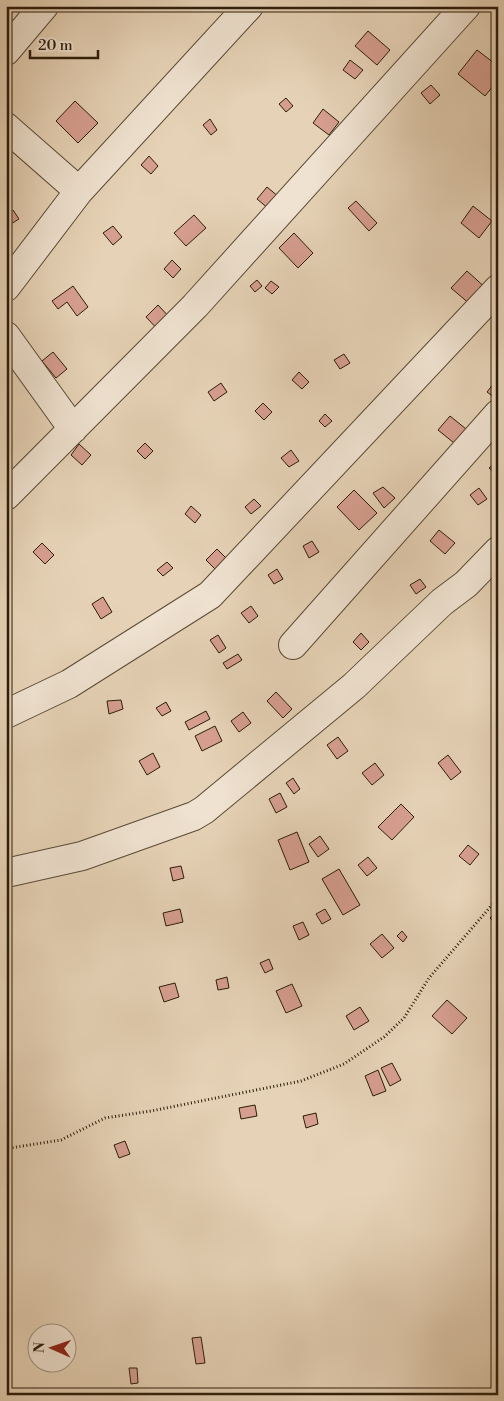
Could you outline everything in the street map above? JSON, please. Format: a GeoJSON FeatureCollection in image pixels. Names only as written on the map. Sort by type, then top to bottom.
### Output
{"type":"FeatureCollection","features":[{"type":"Feature","properties":{"kind":"street"},"geometry":{"type":"LineString","coordinates":[[6,51],[44,6]]}},
{"type":"Feature","properties":{"kind":"street"},"geometry":{"type":"LineString","coordinates":[[6,287],[79,191],[249,6]]}},
{"type":"Feature","properties":{"kind":"street"},"geometry":{"type":"LineString","coordinates":[[6,496],[195,306],[466,6]]}},
{"type":"Feature","properties":{"kind":"street"},"geometry":{"type":"LineString","coordinates":[[6,127],[79,191]]}},
{"type":"Feature","properties":{"kind":"street"},"geometry":{"type":"LineString","coordinates":[[6,714],[69,684],[210,595],[498,290]]}},
{"type":"Feature","properties":{"kind":"street"},"geometry":{"type":"LineString","coordinates":[[6,336],[73,429]]}},
{"type":"Feature","properties":{"kind":"street"},"geometry":{"type":"LineString","coordinates":[[293,645],[498,414]]}},
{"type":"Feature","properties":{"kind":"street"},"geometry":{"type":"LineString","coordinates":[[6,873],[82,856],[194,816],[204,810],[354,686],[442,602],[466,584],[498,551]]}},
{"type":"Feature","properties":{"kind":"path"},"geometry":{"type":"LineString","coordinates":[[6,1146],[10,1148],[61,1140],[105,1118],[151,1111],[302,1080],[344,1064],[384,1037],[404,1018],[429,978],[498,898]]}},
{"type":"Feature","properties":{"kind":"building"},"geometry":{"type":"Polygon","coordinates":[[[368,31],[390,50],[377,65],[355,46],[368,31]]]}},
{"type":"Feature","properties":{"kind":"building"},"geometry":{"type":"Polygon","coordinates":[[[477,50],[498,66],[498,80],[485,96],[458,74],[477,50]]]}},
{"type":"Feature","properties":{"kind":"building"},"geometry":{"type":"Polygon","coordinates":[[[350,60],[363,70],[355,79],[343,70],[350,60]]]}},
{"type":"Feature","properties":{"kind":"building"},"geometry":{"type":"Polygon","coordinates":[[[431,85],[440,95],[430,104],[421,93],[431,85]]]}},
{"type":"Feature","properties":{"kind":"building"},"geometry":{"type":"Polygon","coordinates":[[[286,98],[293,106],[286,112],[279,104],[286,98]]]}},
{"type":"Feature","properties":{"kind":"building"},"geometry":{"type":"Polygon","coordinates":[[[75,101],[98,123],[78,143],[56,121],[75,101]]]}},
{"type":"Feature","properties":{"kind":"building"},"geometry":{"type":"Polygon","coordinates":[[[323,109],[339,122],[329,135],[313,123],[323,109]]]}},
{"type":"Feature","properties":{"kind":"building"},"geometry":{"type":"Polygon","coordinates":[[[210,119],[217,130],[211,135],[203,125],[210,119]]]}},
{"type":"Feature","properties":{"kind":"building"},"geometry":{"type":"Polygon","coordinates":[[[149,156],[158,166],[151,174],[141,165],[149,156]]]}},
{"type":"Feature","properties":{"kind":"building"},"geometry":{"type":"Polygon","coordinates":[[[267,187],[279,197],[269,209],[257,199],[267,187]]]}},
{"type":"Feature","properties":{"kind":"building"},"geometry":{"type":"Polygon","coordinates":[[[356,201],[377,223],[369,231],[348,208],[356,201]]]}},
{"type":"Feature","properties":{"kind":"building"},"geometry":{"type":"Polygon","coordinates":[[[473,206],[492,221],[479,238],[461,223],[473,206]]]}},
{"type":"Feature","properties":{"kind":"building"},"geometry":{"type":"Polygon","coordinates":[[[13,210],[19,219],[11,224],[6,214],[13,210]]]}},
{"type":"Feature","properties":{"kind":"building"},"geometry":{"type":"Polygon","coordinates":[[[194,215],[206,228],[186,246],[174,233],[194,215]]]}},
{"type":"Feature","properties":{"kind":"building"},"geometry":{"type":"Polygon","coordinates":[[[113,226],[122,237],[113,245],[103,233],[113,226]]]}},
{"type":"Feature","properties":{"kind":"building"},"geometry":{"type":"Polygon","coordinates":[[[294,233],[313,253],[298,268],[279,248],[294,233]]]}},
{"type":"Feature","properties":{"kind":"building"},"geometry":{"type":"Polygon","coordinates":[[[172,260],[181,269],[173,278],[164,269],[172,260]]]}},
{"type":"Feature","properties":{"kind":"building"},"geometry":{"type":"Polygon","coordinates":[[[467,271],[488,290],[471,305],[451,288],[467,271]]]}},
{"type":"Feature","properties":{"kind":"building"},"geometry":{"type":"Polygon","coordinates":[[[257,280],[262,286],[255,292],[250,286],[257,280]]]}},
{"type":"Feature","properties":{"kind":"building"},"geometry":{"type":"Polygon","coordinates":[[[271,281],[279,287],[272,294],[265,288],[271,281]]]}},
{"type":"Feature","properties":{"kind":"building"},"geometry":{"type":"Polygon","coordinates":[[[73,286],[88,307],[77,316],[67,302],[58,309],[52,301],[73,286]]]}},
{"type":"Feature","properties":{"kind":"building"},"geometry":{"type":"Polygon","coordinates":[[[158,305],[174,322],[162,334],[146,317],[158,305]]]}},
{"type":"Feature","properties":{"kind":"building"},"geometry":{"type":"Polygon","coordinates":[[[53,352],[67,369],[56,378],[42,361],[53,352]]]}},
{"type":"Feature","properties":{"kind":"building"},"geometry":{"type":"Polygon","coordinates":[[[344,354],[350,363],[340,369],[334,360],[344,354]]]}},
{"type":"Feature","properties":{"kind":"building"},"geometry":{"type":"Polygon","coordinates":[[[299,372],[309,382],[302,389],[292,380],[299,372]]]}},
{"type":"Feature","properties":{"kind":"building"},"geometry":{"type":"Polygon","coordinates":[[[221,383],[227,392],[214,401],[208,392],[221,383]]]}},
{"type":"Feature","properties":{"kind":"building"},"geometry":{"type":"Polygon","coordinates":[[[494,383],[498,387],[498,400],[487,392],[494,383]]]}},
{"type":"Feature","properties":{"kind":"building"},"geometry":{"type":"Polygon","coordinates":[[[263,403],[272,412],[264,420],[255,411],[263,403]]]}},
{"type":"Feature","properties":{"kind":"building"},"geometry":{"type":"Polygon","coordinates":[[[325,414],[332,421],[325,427],[319,421],[325,414]]]}},
{"type":"Feature","properties":{"kind":"building"},"geometry":{"type":"Polygon","coordinates":[[[450,416],[471,433],[459,447],[438,430],[450,416]]]}},
{"type":"Feature","properties":{"kind":"building"},"geometry":{"type":"Polygon","coordinates":[[[145,443],[153,451],[145,459],[137,451],[145,443]]]}},
{"type":"Feature","properties":{"kind":"building"},"geometry":{"type":"Polygon","coordinates":[[[79,444],[91,455],[82,465],[71,455],[79,444]]]}},
{"type":"Feature","properties":{"kind":"building"},"geometry":{"type":"Polygon","coordinates":[[[291,450],[299,461],[289,467],[281,458],[291,450]]]}},
{"type":"Feature","properties":{"kind":"building"},"geometry":{"type":"Polygon","coordinates":[[[498,461],[498,476],[489,468],[498,461]]]}},
{"type":"Feature","properties":{"kind":"building"},"geometry":{"type":"Polygon","coordinates":[[[383,487],[395,498],[384,508],[373,493],[383,487]]]}},
{"type":"Feature","properties":{"kind":"building"},"geometry":{"type":"Polygon","coordinates":[[[479,488],[487,499],[478,505],[470,495],[479,488]]]}},
{"type":"Feature","properties":{"kind":"building"},"geometry":{"type":"Polygon","coordinates":[[[354,490],[377,513],[359,530],[337,507],[354,490]]]}},
{"type":"Feature","properties":{"kind":"building"},"geometry":{"type":"Polygon","coordinates":[[[254,499],[261,506],[251,514],[245,507],[254,499]]]}},
{"type":"Feature","properties":{"kind":"building"},"geometry":{"type":"Polygon","coordinates":[[[191,506],[201,515],[195,523],[185,514],[191,506]]]}},
{"type":"Feature","properties":{"kind":"building"},"geometry":{"type":"Polygon","coordinates":[[[439,530],[455,543],[445,554],[430,541],[439,530]]]}},
{"type":"Feature","properties":{"kind":"building"},"geometry":{"type":"Polygon","coordinates":[[[312,541],[319,552],[309,558],[303,546],[312,541]]]}},
{"type":"Feature","properties":{"kind":"building"},"geometry":{"type":"Polygon","coordinates":[[[42,543],[54,555],[45,564],[33,552],[42,543]]]}},
{"type":"Feature","properties":{"kind":"building"},"geometry":{"type":"Polygon","coordinates":[[[217,549],[228,560],[217,571],[206,560],[217,549]]]}},
{"type":"Feature","properties":{"kind":"building"},"geometry":{"type":"Polygon","coordinates":[[[167,562],[173,568],[163,576],[157,570],[167,562]]]}},
{"type":"Feature","properties":{"kind":"building"},"geometry":{"type":"Polygon","coordinates":[[[277,569],[283,579],[274,584],[268,575],[277,569]]]}},
{"type":"Feature","properties":{"kind":"building"},"geometry":{"type":"Polygon","coordinates":[[[420,579],[426,587],[416,594],[410,585],[420,579]]]}},
{"type":"Feature","properties":{"kind":"building"},"geometry":{"type":"Polygon","coordinates":[[[103,597],[112,612],[101,619],[92,604],[103,597]]]}},
{"type":"Feature","properties":{"kind":"building"},"geometry":{"type":"Polygon","coordinates":[[[251,606],[258,616],[249,623],[241,613],[251,606]]]}},
{"type":"Feature","properties":{"kind":"building"},"geometry":{"type":"Polygon","coordinates":[[[361,633],[369,642],[361,650],[353,642],[361,633]]]}},
{"type":"Feature","properties":{"kind":"building"},"geometry":{"type":"Polygon","coordinates":[[[218,635],[226,648],[219,653],[210,640],[218,635]]]}},
{"type":"Feature","properties":{"kind":"building"},"geometry":{"type":"Polygon","coordinates":[[[238,654],[242,660],[227,669],[223,663],[238,654]]]}},
{"type":"Feature","properties":{"kind":"building"},"geometry":{"type":"Polygon","coordinates":[[[276,692],[292,709],[283,718],[267,701],[276,692]]]}},
{"type":"Feature","properties":{"kind":"building"},"geometry":{"type":"Polygon","coordinates":[[[121,700],[123,709],[109,714],[107,701],[121,700]]]}},
{"type":"Feature","properties":{"kind":"building"},"geometry":{"type":"Polygon","coordinates":[[[166,702],[171,711],[162,716],[156,708],[166,702]]]}},
{"type":"Feature","properties":{"kind":"building"},"geometry":{"type":"Polygon","coordinates":[[[206,711],[210,719],[189,730],[185,722],[206,711]]]}},
{"type":"Feature","properties":{"kind":"building"},"geometry":{"type":"Polygon","coordinates":[[[243,712],[251,723],[239,732],[231,721],[243,712]]]}},
{"type":"Feature","properties":{"kind":"building"},"geometry":{"type":"Polygon","coordinates":[[[215,726],[222,741],[202,751],[195,736],[215,726]]]}},
{"type":"Feature","properties":{"kind":"building"},"geometry":{"type":"Polygon","coordinates":[[[338,737],[348,751],[337,759],[327,745],[338,737]]]}},
{"type":"Feature","properties":{"kind":"building"},"geometry":{"type":"Polygon","coordinates":[[[153,753],[160,767],[147,775],[139,761],[153,753]]]}},
{"type":"Feature","properties":{"kind":"building"},"geometry":{"type":"Polygon","coordinates":[[[448,755],[461,772],[451,780],[438,763],[448,755]]]}},
{"type":"Feature","properties":{"kind":"building"},"geometry":{"type":"Polygon","coordinates":[[[375,763],[384,775],[372,785],[362,773],[375,763]]]}},
{"type":"Feature","properties":{"kind":"building"},"geometry":{"type":"Polygon","coordinates":[[[293,778],[300,789],[294,794],[286,783],[293,778]]]}},
{"type":"Feature","properties":{"kind":"building"},"geometry":{"type":"Polygon","coordinates":[[[280,793],[287,807],[276,813],[269,799],[280,793]]]}},
{"type":"Feature","properties":{"kind":"building"},"geometry":{"type":"Polygon","coordinates":[[[401,804],[414,817],[392,840],[378,827],[401,804]]]}},
{"type":"Feature","properties":{"kind":"building"},"geometry":{"type":"Polygon","coordinates":[[[297,832],[309,862],[290,870],[278,840],[297,832]]]}},
{"type":"Feature","properties":{"kind":"building"},"geometry":{"type":"Polygon","coordinates":[[[320,836],[329,849],[318,857],[309,844],[320,836]]]}},
{"type":"Feature","properties":{"kind":"building"},"geometry":{"type":"Polygon","coordinates":[[[468,845],[479,854],[470,865],[459,856],[468,845]]]}},
{"type":"Feature","properties":{"kind":"building"},"geometry":{"type":"Polygon","coordinates":[[[368,857],[377,868],[367,876],[358,865],[368,857]]]}},
{"type":"Feature","properties":{"kind":"building"},"geometry":{"type":"Polygon","coordinates":[[[181,866],[184,878],[173,881],[170,868],[181,866]]]}},
{"type":"Feature","properties":{"kind":"building"},"geometry":{"type":"Polygon","coordinates":[[[339,869],[360,905],[343,915],[322,879],[339,869]]]}},
{"type":"Feature","properties":{"kind":"building"},"geometry":{"type":"Polygon","coordinates":[[[180,909],[183,922],[166,926],[163,913],[180,909]]]}},
{"type":"Feature","properties":{"kind":"building"},"geometry":{"type":"Polygon","coordinates":[[[325,909],[331,919],[322,924],[316,914],[325,909]]]}},
{"type":"Feature","properties":{"kind":"building"},"geometry":{"type":"Polygon","coordinates":[[[498,911],[498,927],[490,918],[498,911]]]}},
{"type":"Feature","properties":{"kind":"building"},"geometry":{"type":"Polygon","coordinates":[[[303,922],[309,935],[299,940],[293,926],[303,922]]]}},
{"type":"Feature","properties":{"kind":"building"},"geometry":{"type":"Polygon","coordinates":[[[402,931],[407,937],[403,942],[397,936],[402,931]]]}},
{"type":"Feature","properties":{"kind":"building"},"geometry":{"type":"Polygon","coordinates":[[[382,934],[394,948],[382,958],[370,944],[382,934]]]}},
{"type":"Feature","properties":{"kind":"building"},"geometry":{"type":"Polygon","coordinates":[[[269,959],[273,969],[265,973],[260,963],[269,959]]]}},
{"type":"Feature","properties":{"kind":"building"},"geometry":{"type":"Polygon","coordinates":[[[227,977],[229,988],[218,990],[216,980],[227,977]]]}},
{"type":"Feature","properties":{"kind":"building"},"geometry":{"type":"Polygon","coordinates":[[[175,983],[179,997],[164,1002],[159,987],[175,983]]]}},
{"type":"Feature","properties":{"kind":"building"},"geometry":{"type":"Polygon","coordinates":[[[292,984],[302,1006],[286,1013],[276,991],[292,984]]]}},
{"type":"Feature","properties":{"kind":"building"},"geometry":{"type":"Polygon","coordinates":[[[447,1000],[467,1018],[452,1034],[432,1016],[447,1000]]]}},
{"type":"Feature","properties":{"kind":"building"},"geometry":{"type":"Polygon","coordinates":[[[360,1007],[369,1021],[354,1030],[346,1016],[360,1007]]]}},
{"type":"Feature","properties":{"kind":"building"},"geometry":{"type":"Polygon","coordinates":[[[392,1063],[401,1080],[390,1086],[381,1068],[392,1063]]]}},
{"type":"Feature","properties":{"kind":"building"},"geometry":{"type":"Polygon","coordinates":[[[378,1070],[386,1091],[373,1096],[365,1076],[378,1070]]]}},
{"type":"Feature","properties":{"kind":"building"},"geometry":{"type":"Polygon","coordinates":[[[255,1105],[257,1116],[241,1119],[239,1108],[255,1105]]]}},
{"type":"Feature","properties":{"kind":"building"},"geometry":{"type":"Polygon","coordinates":[[[316,1113],[318,1124],[306,1128],[303,1116],[316,1113]]]}},
{"type":"Feature","properties":{"kind":"building"},"geometry":{"type":"Polygon","coordinates":[[[125,1141],[130,1154],[119,1158],[114,1145],[125,1141]]]}},
{"type":"Feature","properties":{"kind":"building"},"geometry":{"type":"Polygon","coordinates":[[[201,1337],[205,1363],[196,1364],[192,1338],[201,1337]]]}},
{"type":"Feature","properties":{"kind":"building"},"geometry":{"type":"Polygon","coordinates":[[[129,1368],[137,1368],[138,1383],[131,1384],[129,1368]]]}}]}
